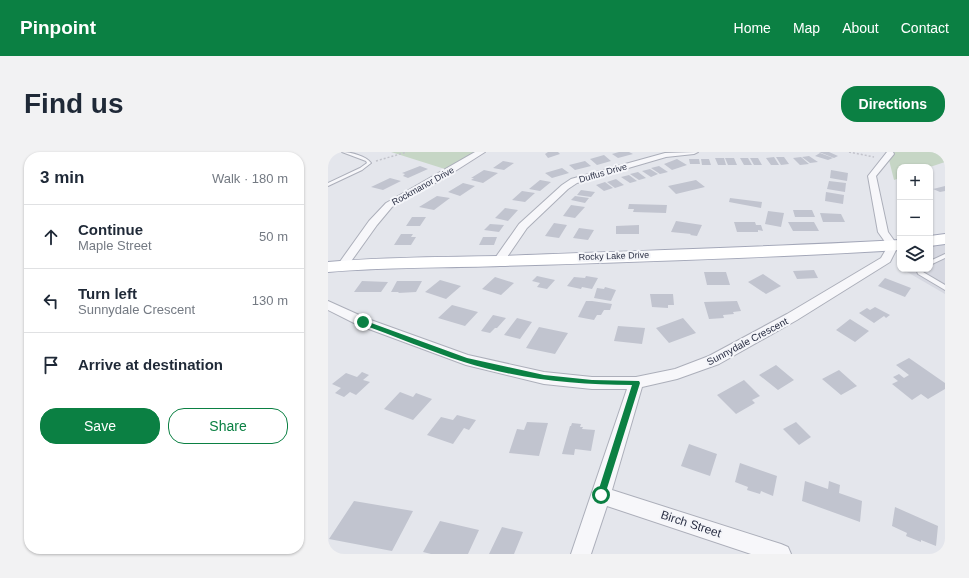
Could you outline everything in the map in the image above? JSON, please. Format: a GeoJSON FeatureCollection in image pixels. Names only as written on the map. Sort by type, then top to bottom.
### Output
{"type":"FeatureCollection","features":[{"type":"Feature","properties":{"kind":"main road"},"geometry":{"type":"LineString","coordinates":[[933,241],[945,239]]}},
{"type":"Feature","properties":{"kind":"main road","name":"Rocky Lake Drive"},"geometry":{"type":"LineString","coordinates":[[336,266],[896,246]]}},
{"type":"Feature","properties":{"kind":"street","name":"Rockmanor Drive"},"geometry":{"type":"LineString","coordinates":[[336,266],[389,205],[481,152]]}},
{"type":"Feature","properties":{"kind":"street","name":"Duffus Drive"},"geometry":{"type":"LineString","coordinates":[[499,261],[523,226],[549,201],[574,181],[676,153],[694,152]]}},
{"type":"Feature","properties":{"kind":"street"},"geometry":{"type":"LineString","coordinates":[[887,157],[872,176],[883,232],[896,246]]}},
{"type":"Feature","properties":{"kind":"street","name":"Sunnydale Crescent"},"geometry":{"type":"LineString","coordinates":[[328,305],[363,322],[466,360],[544,378],[592,383],[636,383],[677,374],[714,360],[792,317],[886,260],[896,246]]}},
{"type":"Feature","properties":{"kind":"street"},"geometry":{"type":"LineString","coordinates":[[581,554],[636,383]]}},
{"type":"Feature","properties":{"kind":"street","name":"Birch Street"},"geometry":{"type":"LineString","coordinates":[[601,495],[781,554]]}},
{"type":"Feature","properties":{"kind":"lane"},"geometry":{"type":"LineString","coordinates":[[328,185],[361,169],[369,163],[367,160],[344,152]]}},
{"type":"Feature","properties":{"kind":"lane"},"geometry":{"type":"LineString","coordinates":[[933,262],[945,256]]}},
{"type":"Feature","properties":{"kind":"lane"},"geometry":{"type":"LineString","coordinates":[[920,272],[920,274],[945,288]]}},
{"type":"Feature","properties":{"kind":"path"},"geometry":{"type":"LineString","coordinates":[[369,163],[406,152]]}},
{"type":"Feature","properties":{"kind":"path"},"geometry":{"type":"LineString","coordinates":[[849,152],[887,157]]}},
{"type":"Feature","properties":{"kind":"shaded area"},"geometry":{"type":"Polygon","coordinates":[[[945,239],[945,294],[907,272],[933,272],[933,241],[945,239]]]}},
{"type":"Feature","properties":{"kind":"green space"},"geometry":{"type":"Polygon","coordinates":[[[391,152],[478,152],[448,170],[391,152]]]}},
{"type":"Feature","properties":{"kind":"green space"},"geometry":{"type":"Polygon","coordinates":[[[887,152],[945,152],[945,162],[933,166],[933,164],[897,164],[897,179],[894,180],[887,152]]]}},
{"type":"Feature","properties":{"kind":"building"},"geometry":{"type":"Polygon","coordinates":[[[548,152],[558,152],[560,154],[548,158],[545,154],[548,152]]]}},
{"type":"Feature","properties":{"kind":"building"},"geometry":{"type":"Polygon","coordinates":[[[629,152],[633,154],[618,158],[612,154],[629,152]]]}},
{"type":"Feature","properties":{"kind":"building"},"geometry":{"type":"Polygon","coordinates":[[[819,152],[829,152],[838,156],[834,158],[819,152]]]}},
{"type":"Feature","properties":{"kind":"building"},"geometry":{"type":"Polygon","coordinates":[[[820,153],[833,158],[828,160],[815,156],[820,153]]]}},
{"type":"Feature","properties":{"kind":"building"},"geometry":{"type":"Polygon","coordinates":[[[604,155],[611,161],[597,165],[590,159],[604,155]]]}},
{"type":"Feature","properties":{"kind":"building"},"geometry":{"type":"Polygon","coordinates":[[[809,156],[818,162],[810,163],[802,157],[809,156]]]}},
{"type":"Feature","properties":{"kind":"building"},"geometry":{"type":"Polygon","coordinates":[[[774,157],[779,165],[771,165],[766,158],[774,157]]]}},
{"type":"Feature","properties":{"kind":"building"},"geometry":{"type":"Polygon","coordinates":[[[776,157],[784,157],[789,164],[781,165],[776,157]]]}},
{"type":"Feature","properties":{"kind":"building"},"geometry":{"type":"Polygon","coordinates":[[[801,157],[809,164],[800,165],[793,158],[801,157]]]}},
{"type":"Feature","properties":{"kind":"building"},"geometry":{"type":"Polygon","coordinates":[[[715,158],[724,158],[726,165],[718,165],[715,158]]]}},
{"type":"Feature","properties":{"kind":"building"},"geometry":{"type":"Polygon","coordinates":[[[725,158],[734,158],[737,165],[728,165],[725,158]]]}},
{"type":"Feature","properties":{"kind":"building"},"geometry":{"type":"Polygon","coordinates":[[[740,158],[748,158],[752,165],[744,165],[740,158]]]}},
{"type":"Feature","properties":{"kind":"building"},"geometry":{"type":"Polygon","coordinates":[[[750,158],[758,158],[762,165],[754,165],[750,158]]]}},
{"type":"Feature","properties":{"kind":"building"},"geometry":{"type":"Polygon","coordinates":[[[677,159],[687,165],[672,170],[664,164],[677,159]]]}},
{"type":"Feature","properties":{"kind":"building"},"geometry":{"type":"Polygon","coordinates":[[[689,159],[699,159],[700,164],[690,164],[689,159]]]}},
{"type":"Feature","properties":{"kind":"building"},"geometry":{"type":"Polygon","coordinates":[[[701,159],[709,159],[711,165],[702,165],[701,159]]]}},
{"type":"Feature","properties":{"kind":"building"},"geometry":{"type":"Polygon","coordinates":[[[503,161],[514,163],[504,170],[493,168],[503,161]]]}},
{"type":"Feature","properties":{"kind":"building"},"geometry":{"type":"Polygon","coordinates":[[[585,161],[591,166],[575,170],[569,165],[585,161]]]}},
{"type":"Feature","properties":{"kind":"building"},"geometry":{"type":"Polygon","coordinates":[[[420,166],[428,169],[408,178],[403,176],[405,174],[402,173],[420,166]]]}},
{"type":"Feature","properties":{"kind":"building"},"geometry":{"type":"Polygon","coordinates":[[[659,166],[668,172],[660,174],[651,168],[659,166]]]}},
{"type":"Feature","properties":{"kind":"building"},"geometry":{"type":"Polygon","coordinates":[[[562,168],[569,173],[552,178],[545,173],[562,168]]]}},
{"type":"Feature","properties":{"kind":"building"},"geometry":{"type":"Polygon","coordinates":[[[650,169],[658,174],[651,177],[642,171],[650,169]]]}},
{"type":"Feature","properties":{"kind":"building"},"geometry":{"type":"Polygon","coordinates":[[[484,170],[498,173],[483,183],[471,180],[474,178],[471,178],[484,170]]]}},
{"type":"Feature","properties":{"kind":"building"},"geometry":{"type":"Polygon","coordinates":[[[831,170],[848,173],[847,181],[830,178],[831,170]]]}},
{"type":"Feature","properties":{"kind":"building"},"geometry":{"type":"Polygon","coordinates":[[[638,172],[646,178],[639,180],[630,174],[638,172]]]}},
{"type":"Feature","properties":{"kind":"building"},"geometry":{"type":"Polygon","coordinates":[[[629,175],[637,181],[630,183],[621,177],[629,175]]]}},
{"type":"Feature","properties":{"kind":"building"},"geometry":{"type":"Polygon","coordinates":[[[390,178],[401,181],[383,190],[371,187],[390,178]]]}},
{"type":"Feature","properties":{"kind":"building"},"geometry":{"type":"Polygon","coordinates":[[[616,179],[624,185],[615,188],[607,182],[616,179]]]}},
{"type":"Feature","properties":{"kind":"building"},"geometry":{"type":"Polygon","coordinates":[[[540,180],[551,182],[540,191],[529,189],[540,180]]]}},
{"type":"Feature","properties":{"kind":"building"},"geometry":{"type":"Polygon","coordinates":[[[696,180],[705,187],[676,194],[668,186],[696,180]]]}},
{"type":"Feature","properties":{"kind":"building"},"geometry":{"type":"Polygon","coordinates":[[[829,181],[846,183],[845,192],[827,189],[829,181]]]}},
{"type":"Feature","properties":{"kind":"building"},"geometry":{"type":"Polygon","coordinates":[[[605,182],[613,188],[604,191],[596,185],[605,182]]]}},
{"type":"Feature","properties":{"kind":"building"},"geometry":{"type":"Polygon","coordinates":[[[463,183],[475,186],[460,196],[448,192],[463,183]]]}},
{"type":"Feature","properties":{"kind":"building"},"geometry":{"type":"Polygon","coordinates":[[[945,186],[945,191],[940,192],[933,189],[945,186]]]}},
{"type":"Feature","properties":{"kind":"building"},"geometry":{"type":"Polygon","coordinates":[[[581,190],[595,192],[591,197],[577,195],[581,190]]]}},
{"type":"Feature","properties":{"kind":"building"},"geometry":{"type":"Polygon","coordinates":[[[522,191],[535,193],[525,202],[512,200],[522,191]]]}},
{"type":"Feature","properties":{"kind":"building"},"geometry":{"type":"Polygon","coordinates":[[[826,192],[844,195],[843,204],[825,201],[826,192]]]}},
{"type":"Feature","properties":{"kind":"building"},"geometry":{"type":"Polygon","coordinates":[[[437,196],[450,198],[434,210],[419,207],[437,196]]]}},
{"type":"Feature","properties":{"kind":"building"},"geometry":{"type":"Polygon","coordinates":[[[575,196],[589,198],[585,203],[571,200],[575,196]]]}},
{"type":"Feature","properties":{"kind":"building"},"geometry":{"type":"Polygon","coordinates":[[[730,198],[762,202],[761,208],[729,202],[730,198]]]}},
{"type":"Feature","properties":{"kind":"building"},"geometry":{"type":"Polygon","coordinates":[[[629,204],[667,205],[666,213],[633,212],[634,209],[628,209],[629,204]]]}},
{"type":"Feature","properties":{"kind":"building"},"geometry":{"type":"Polygon","coordinates":[[[571,205],[585,207],[575,218],[563,216],[571,205]]]}},
{"type":"Feature","properties":{"kind":"building"},"geometry":{"type":"Polygon","coordinates":[[[505,208],[518,210],[508,221],[495,218],[505,208]]]}},
{"type":"Feature","properties":{"kind":"building"},"geometry":{"type":"Polygon","coordinates":[[[793,210],[812,210],[815,217],[795,217],[793,210]]]}},
{"type":"Feature","properties":{"kind":"building"},"geometry":{"type":"Polygon","coordinates":[[[768,211],[784,213],[781,227],[765,224],[768,211]]]}},
{"type":"Feature","properties":{"kind":"building"},"geometry":{"type":"Polygon","coordinates":[[[820,213],[841,214],[845,222],[823,222],[820,213]]]}},
{"type":"Feature","properties":{"kind":"building"},"geometry":{"type":"Polygon","coordinates":[[[412,217],[426,217],[420,226],[406,226],[412,217]]]}},
{"type":"Feature","properties":{"kind":"building"},"geometry":{"type":"Polygon","coordinates":[[[676,221],[702,225],[697,236],[671,232],[676,221]]]}},
{"type":"Feature","properties":{"kind":"building"},"geometry":{"type":"Polygon","coordinates":[[[734,222],[755,222],[756,225],[761,225],[763,231],[737,232],[734,222]]]}},
{"type":"Feature","properties":{"kind":"building"},"geometry":{"type":"Polygon","coordinates":[[[788,222],[814,222],[819,231],[793,231],[788,222]]]}},
{"type":"Feature","properties":{"kind":"building"},"geometry":{"type":"Polygon","coordinates":[[[554,223],[567,225],[559,238],[545,236],[554,223]]]}},
{"type":"Feature","properties":{"kind":"building"},"geometry":{"type":"Polygon","coordinates":[[[490,224],[504,225],[499,232],[484,230],[490,224]]]}},
{"type":"Feature","properties":{"kind":"building"},"geometry":{"type":"Polygon","coordinates":[[[639,225],[639,234],[616,234],[616,226],[639,225]]]}},
{"type":"Feature","properties":{"kind":"building"},"geometry":{"type":"Polygon","coordinates":[[[579,228],[594,230],[588,240],[573,238],[579,228]]]}},
{"type":"Feature","properties":{"kind":"building"},"geometry":{"type":"Polygon","coordinates":[[[401,234],[413,234],[411,237],[416,237],[411,245],[394,245],[401,234]]]}},
{"type":"Feature","properties":{"kind":"building"},"geometry":{"type":"Polygon","coordinates":[[[483,237],[497,237],[494,245],[479,245],[483,237]]]}},
{"type":"Feature","properties":{"kind":"building"},"geometry":{"type":"Polygon","coordinates":[[[814,270],[818,278],[797,279],[793,271],[814,270]]]}},
{"type":"Feature","properties":{"kind":"building"},"geometry":{"type":"Polygon","coordinates":[[[704,272],[726,272],[730,285],[707,285],[704,272]]]}},
{"type":"Feature","properties":{"kind":"building"},"geometry":{"type":"Polygon","coordinates":[[[763,274],[781,286],[766,294],[748,282],[763,274]]]}},
{"type":"Feature","properties":{"kind":"building"},"geometry":{"type":"Polygon","coordinates":[[[537,276],[555,280],[547,289],[537,287],[540,283],[532,281],[537,276]]]}},
{"type":"Feature","properties":{"kind":"building"},"geometry":{"type":"Polygon","coordinates":[[[586,276],[598,278],[592,289],[582,287],[581,289],[567,286],[574,277],[585,278],[586,276]]]}},
{"type":"Feature","properties":{"kind":"building"},"geometry":{"type":"Polygon","coordinates":[[[495,277],[514,283],[501,295],[482,289],[495,277]]]}},
{"type":"Feature","properties":{"kind":"building"},"geometry":{"type":"Polygon","coordinates":[[[885,278],[911,288],[905,297],[878,286],[885,278]]]}},
{"type":"Feature","properties":{"kind":"building"},"geometry":{"type":"Polygon","coordinates":[[[440,280],[461,286],[446,299],[425,292],[440,280]]]}},
{"type":"Feature","properties":{"kind":"building"},"geometry":{"type":"Polygon","coordinates":[[[362,281],[388,282],[381,292],[354,292],[362,281]]]}},
{"type":"Feature","properties":{"kind":"building"},"geometry":{"type":"Polygon","coordinates":[[[397,281],[422,281],[416,292],[391,292],[397,281]]]}},
{"type":"Feature","properties":{"kind":"building"},"geometry":{"type":"Polygon","coordinates":[[[605,287],[616,290],[611,301],[594,298],[597,288],[604,289],[605,287]]]}},
{"type":"Feature","properties":{"kind":"building"},"geometry":{"type":"Polygon","coordinates":[[[650,294],[673,294],[674,305],[668,305],[668,308],[652,307],[650,294]]]}},
{"type":"Feature","properties":{"kind":"building"},"geometry":{"type":"Polygon","coordinates":[[[586,301],[612,304],[610,310],[604,310],[601,315],[597,315],[594,320],[578,317],[586,301]]]}},
{"type":"Feature","properties":{"kind":"building"},"geometry":{"type":"Polygon","coordinates":[[[737,301],[741,311],[733,312],[734,314],[723,315],[724,318],[709,319],[704,302],[737,301]]]}},
{"type":"Feature","properties":{"kind":"building"},"geometry":{"type":"Polygon","coordinates":[[[452,305],[478,312],[465,326],[438,318],[452,305]]]}},
{"type":"Feature","properties":{"kind":"building"},"geometry":{"type":"Polygon","coordinates":[[[875,307],[890,315],[886,318],[884,316],[874,323],[859,313],[867,308],[870,310],[875,307]]]}},
{"type":"Feature","properties":{"kind":"building"},"geometry":{"type":"Polygon","coordinates":[[[493,315],[506,318],[490,333],[481,331],[493,315]]]}},
{"type":"Feature","properties":{"kind":"building"},"geometry":{"type":"Polygon","coordinates":[[[517,318],[532,322],[520,339],[504,335],[517,318]]]}},
{"type":"Feature","properties":{"kind":"building"},"geometry":{"type":"Polygon","coordinates":[[[683,318],[696,333],[669,343],[656,328],[683,318]]]}},
{"type":"Feature","properties":{"kind":"building"},"geometry":{"type":"Polygon","coordinates":[[[850,319],[869,331],[855,342],[836,330],[850,319]]]}},
{"type":"Feature","properties":{"kind":"building"},"geometry":{"type":"Polygon","coordinates":[[[618,326],[645,328],[642,344],[614,341],[618,326]]]}},
{"type":"Feature","properties":{"kind":"building"},"geometry":{"type":"Polygon","coordinates":[[[539,327],[568,333],[555,354],[526,348],[539,327]]]}},
{"type":"Feature","properties":{"kind":"building"},"geometry":{"type":"Polygon","coordinates":[[[909,358],[945,383],[945,389],[928,399],[921,394],[912,400],[892,384],[898,381],[893,377],[899,374],[904,378],[909,375],[896,365],[909,358]]]}},
{"type":"Feature","properties":{"kind":"building"},"geometry":{"type":"Polygon","coordinates":[[[776,365],[794,380],[778,390],[759,375],[776,365]]]}},
{"type":"Feature","properties":{"kind":"building"},"geometry":{"type":"Polygon","coordinates":[[[839,370],[857,386],[841,395],[822,379],[839,370]]]}},
{"type":"Feature","properties":{"kind":"building"},"geometry":{"type":"Polygon","coordinates":[[[362,372],[369,375],[363,380],[370,382],[356,395],[350,392],[344,397],[335,393],[341,388],[332,384],[346,373],[357,377],[362,372]]]}},
{"type":"Feature","properties":{"kind":"building"},"geometry":{"type":"Polygon","coordinates":[[[744,380],[760,396],[752,400],[755,403],[736,414],[717,395],[744,380]]]}},
{"type":"Feature","properties":{"kind":"building"},"geometry":{"type":"Polygon","coordinates":[[[400,392],[413,397],[416,393],[432,399],[413,420],[384,409],[400,392]]]}},
{"type":"Feature","properties":{"kind":"building"},"geometry":{"type":"Polygon","coordinates":[[[457,415],[476,420],[469,430],[464,428],[453,444],[427,435],[441,417],[453,420],[457,415]]]}},
{"type":"Feature","properties":{"kind":"building"},"geometry":{"type":"Polygon","coordinates":[[[527,422],[548,423],[539,456],[509,453],[517,429],[524,430],[527,422]]]}},
{"type":"Feature","properties":{"kind":"building"},"geometry":{"type":"Polygon","coordinates":[[[796,422],[811,437],[799,445],[783,429],[796,422]]]}},
{"type":"Feature","properties":{"kind":"building"},"geometry":{"type":"Polygon","coordinates":[[[572,423],[581,424],[580,427],[583,427],[582,429],[595,430],[591,451],[575,449],[574,455],[562,454],[572,423]]]}},
{"type":"Feature","properties":{"kind":"building"},"geometry":{"type":"Polygon","coordinates":[[[689,444],[717,454],[710,476],[681,466],[689,444]]]}},
{"type":"Feature","properties":{"kind":"building"},"geometry":{"type":"Polygon","coordinates":[[[740,463],[777,476],[773,496],[761,491],[760,494],[747,490],[748,487],[735,482],[740,463]]]}},
{"type":"Feature","properties":{"kind":"building"},"geometry":{"type":"Polygon","coordinates":[[[805,481],[828,489],[829,481],[840,485],[839,493],[862,501],[860,522],[802,501],[805,481]]]}},
{"type":"Feature","properties":{"kind":"building"},"geometry":{"type":"Polygon","coordinates":[[[354,501],[413,511],[392,551],[329,539],[354,501]]]}},
{"type":"Feature","properties":{"kind":"building"},"geometry":{"type":"Polygon","coordinates":[[[895,507],[938,526],[936,546],[906,536],[907,533],[892,526],[895,507]]]}},
{"type":"Feature","properties":{"kind":"building"},"geometry":{"type":"Polygon","coordinates":[[[440,521],[479,530],[468,554],[431,554],[423,552],[440,521]]]}},
{"type":"Feature","properties":{"kind":"building"},"geometry":{"type":"Polygon","coordinates":[[[502,527],[523,532],[514,554],[489,554],[502,527]]]}},
{"type":"Feature","properties":{"kind":"route"},"geometry":{"type":"LineString","coordinates":[[363,322],[466,360],[544,378],[592,383],[636,383],[601,495]]}}]}
